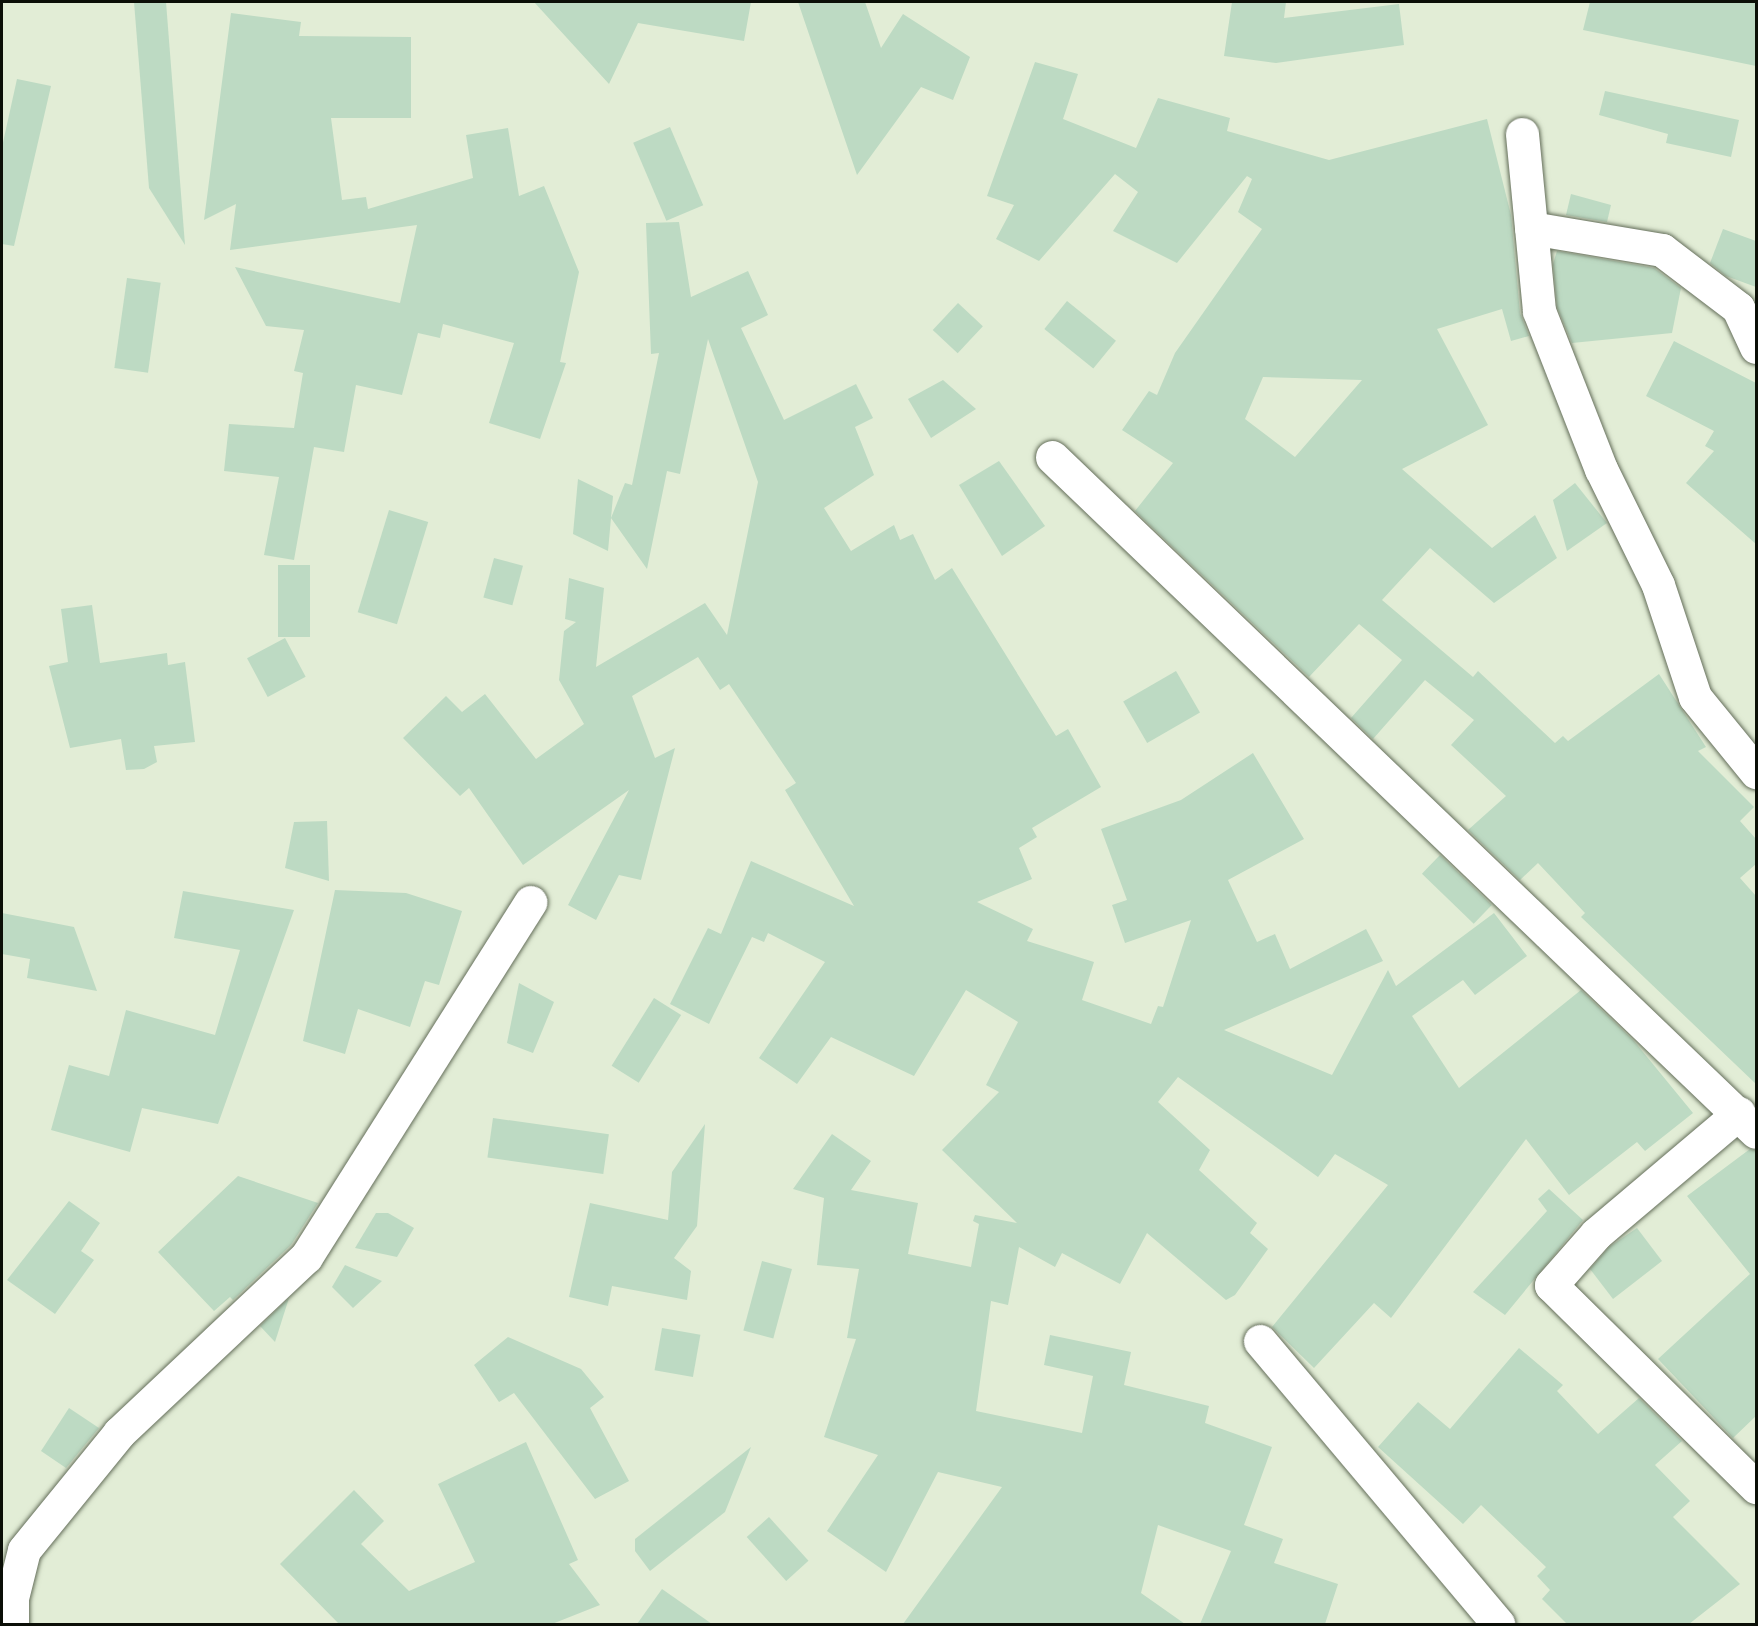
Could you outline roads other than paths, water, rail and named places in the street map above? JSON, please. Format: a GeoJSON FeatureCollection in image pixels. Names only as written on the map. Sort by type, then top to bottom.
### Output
{"type":"FeatureCollection","features":[{"type":"Feature","properties":{"kind":"street"},"geometry":{"type":"LineString","coordinates":[[1521,134],[1539,311],[1602,469],[1658,585],[1695,697],[1756,772]]}},
{"type":"Feature","properties":{"kind":"street"},"geometry":{"type":"LineString","coordinates":[[1530,228],[1662,250],[1738,308],[1756,347]]}},
{"type":"Feature","properties":{"kind":"street"},"geometry":{"type":"LineString","coordinates":[[1052,457],[1748,1122],[1596,1234],[1551,1285],[1756,1487]]}},
{"type":"Feature","properties":{"kind":"street"},"geometry":{"type":"LineString","coordinates":[[12,1624],[12,1598],[24,1550],[119,1433],[306,1257],[530,902]]}},
{"type":"Feature","properties":{"kind":"street"},"geometry":{"type":"LineString","coordinates":[[1260,1341],[1498,1624]]}}]}
